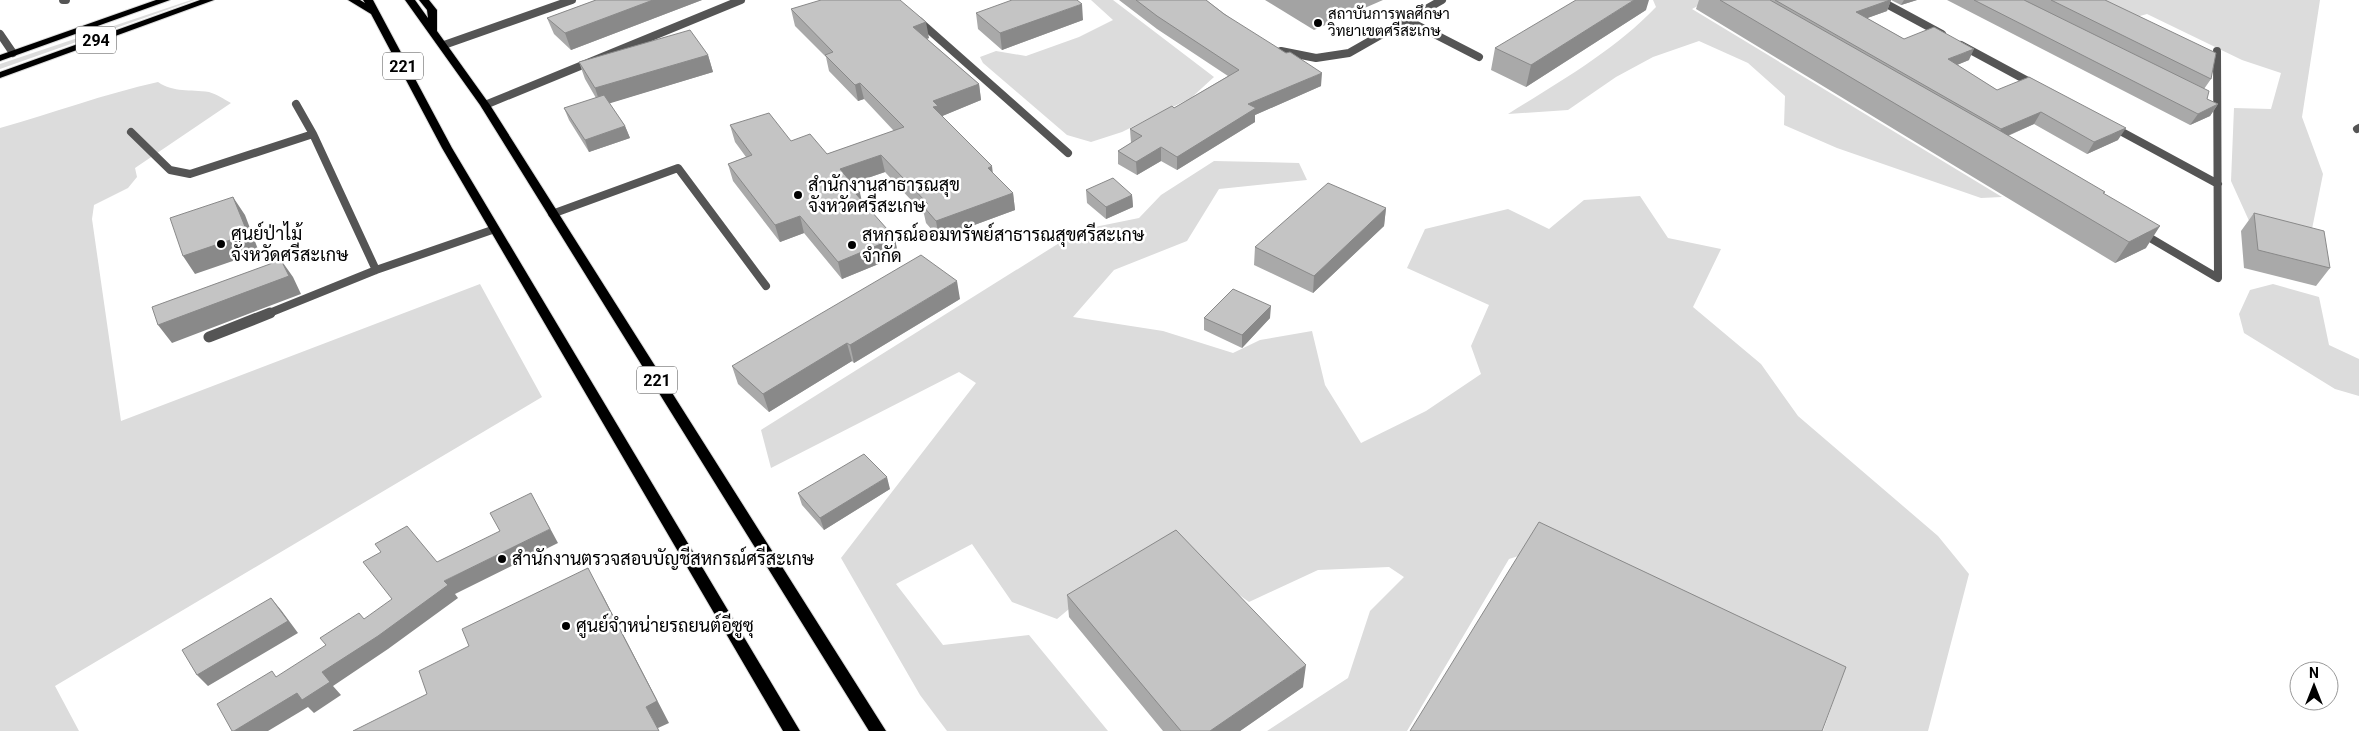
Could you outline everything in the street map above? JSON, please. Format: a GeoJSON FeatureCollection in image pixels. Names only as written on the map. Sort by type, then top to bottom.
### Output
{"type":"FeatureCollection","features":[{"type":"Feature","properties":{"kind":"main road","name":"294"},"geometry":{"type":"LineString","coordinates":[[0,58],[165,0]]}},
{"type":"Feature","properties":{"kind":"main road","name":"294"},"geometry":{"type":"LineString","coordinates":[[0,75],[209,0]]}},
{"type":"Feature","properties":{"kind":"main road"},"geometry":{"type":"LineString","coordinates":[[193,6],[218,0]]}},
{"type":"Feature","properties":{"kind":"main road"},"geometry":{"type":"LineString","coordinates":[[353,0],[374,12]]}},
{"type":"Feature","properties":{"kind":"main road","name":"221"},"geometry":{"type":"LineString","coordinates":[[368,0],[447,148],[792,731]]}},
{"type":"Feature","properties":{"kind":"main road","name":"221"},"geometry":{"type":"LineString","coordinates":[[410,0],[444,45],[485,105],[878,731]]}},
{"type":"Feature","properties":{"kind":"main road"},"geometry":{"type":"LineString","coordinates":[[424,0],[432,10],[433,31]]}},
{"type":"Feature","properties":{"kind":"street"},"geometry":{"type":"LineString","coordinates":[[444,45],[572,0]]}},
{"type":"Feature","properties":{"kind":"street"},"geometry":{"type":"LineString","coordinates":[[485,105],[741,0]]}},
{"type":"Feature","properties":{"kind":"street"},"geometry":{"type":"LineString","coordinates":[[1271,46],[1284,53],[1316,58],[1350,53],[1442,0]]}},
{"type":"Feature","properties":{"kind":"street"},"geometry":{"type":"LineString","coordinates":[[1879,0],[1948,38]]}},
{"type":"Feature","properties":{"kind":"street"},"geometry":{"type":"LineString","coordinates":[[912,15],[1068,153]]}},
{"type":"Feature","properties":{"kind":"street"},"geometry":{"type":"LineString","coordinates":[[1407,20],[1479,57]]}},
{"type":"Feature","properties":{"kind":"street"},"geometry":{"type":"LineString","coordinates":[[0,34],[13,53]]}},
{"type":"Feature","properties":{"kind":"street"},"geometry":{"type":"LineString","coordinates":[[1957,42],[2044,90]]}},
{"type":"Feature","properties":{"kind":"street"},"geometry":{"type":"LineString","coordinates":[[2132,228],[2218,278],[2217,51]]}},
{"type":"Feature","properties":{"kind":"street"},"geometry":{"type":"LineString","coordinates":[[2208,100],[2217,104]]}},
{"type":"Feature","properties":{"kind":"street"},"geometry":{"type":"LineString","coordinates":[[296,104],[313,134],[376,270]]}},
{"type":"Feature","properties":{"kind":"street"},"geometry":{"type":"LineString","coordinates":[[2105,122],[2218,184]]}},
{"type":"Feature","properties":{"kind":"street"},"geometry":{"type":"LineString","coordinates":[[132,132],[170,170],[190,174],[313,134]]}},
{"type":"Feature","properties":{"kind":"street"},"geometry":{"type":"LineString","coordinates":[[552,214],[678,168],[766,286]]}},
{"type":"Feature","properties":{"kind":"street"},"geometry":{"type":"LineString","coordinates":[[209,337],[376,270],[494,229]]}},
{"type":"Feature","properties":{"kind":"shaded area"},"geometry":{"type":"Polygon","coordinates":[[[195,0],[0,69],[0,64],[195,0]]]}},
{"type":"Feature","properties":{"kind":"shaded area"},"geometry":{"type":"Polygon","coordinates":[[[1091,0],[1113,0],[1214,77],[1191,98],[1122,132],[1091,142],[1067,135],[983,63],[980,57],[996,51],[1026,56],[1079,37],[1113,20],[1091,0]]]}},
{"type":"Feature","properties":{"kind":"shaded area"},"geometry":{"type":"Polygon","coordinates":[[[1265,0],[1383,0],[1314,30],[1265,0]]]}},
{"type":"Feature","properties":{"kind":"shaded area"},"geometry":{"type":"Polygon","coordinates":[[[1653,0],[1709,0],[1692,9],[2002,197],[1981,198],[1837,148],[1784,125],[1785,96],[1748,63],[1699,41],[1653,57],[1616,77],[1568,110],[1508,114],[1566,78],[1622,38],[1656,7],[1653,0]]]}},
{"type":"Feature","properties":{"kind":"shaded area"},"geometry":{"type":"Polygon","coordinates":[[[2088,0],[2320,0],[2302,117],[2323,174],[2310,239],[2250,223],[2231,181],[2234,108],[2271,109],[2281,73],[2242,60],[2147,14],[2129,19],[2088,0]]]}},
{"type":"Feature","properties":{"kind":"shaded area"},"geometry":{"type":"Polygon","coordinates":[[[158,82],[170,88],[209,92],[231,103],[135,168],[137,177],[128,188],[94,205],[92,219],[121,421],[480,284],[542,397],[55,686],[79,731],[0,731],[0,128],[158,82]]]}},
{"type":"Feature","properties":{"kind":"shaded area"},"geometry":{"type":"Polygon","coordinates":[[[1214,161],[1299,163],[1307,180],[1219,189],[1187,241],[1114,270],[1073,317],[1163,331],[1233,353],[1260,340],[1312,331],[1325,385],[1361,443],[1426,411],[1481,374],[1471,346],[1489,305],[1407,268],[1425,229],[1508,209],[1549,229],[1584,200],[1640,196],[1668,238],[1721,249],[1693,307],[1761,364],[1798,416],[1938,536],[1969,574],[1928,731],[1823,731],[1842,677],[1549,546],[1509,559],[1407,731],[1267,731],[1348,678],[1370,611],[1404,577],[1389,567],[1318,570],[1249,602],[1198,565],[1135,554],[1057,619],[1012,602],[972,544],[896,584],[943,645],[1029,635],[1108,731],[947,731],[920,695],[841,558],[976,383],[959,372],[771,468],[761,430],[1080,230],[1139,218],[1161,195],[1214,161]]]}},
{"type":"Feature","properties":{"kind":"shaded area"},"geometry":{"type":"Polygon","coordinates":[[[2273,284],[2319,297],[2329,345],[2359,359],[2359,396],[2335,389],[2244,333],[2239,314],[2250,290],[2273,284]]]}},
{"type":"Feature","properties":{"kind":"building"},"geometry":{"type":"Polygon","coordinates":[[[596,0],[653,0],[565,33],[547,18],[596,0]]]}},
{"type":"Feature","properties":{"kind":"building"},"geometry":{"type":"Polygon","coordinates":[[[821,0],[900,0],[926,22],[913,27],[979,84],[933,101],[938,106],[933,107],[992,166],[988,168],[1013,193],[936,221],[923,206],[928,204],[881,155],[840,169],[860,193],[856,194],[895,238],[838,262],[800,216],[775,225],[728,164],[752,155],[730,125],[769,113],[791,141],[810,134],[827,154],[904,127],[860,83],[855,85],[825,55],[833,52],[791,9],[821,0]]]}},
{"type":"Feature","properties":{"kind":"building"},"geometry":{"type":"Polygon","coordinates":[[[1012,0],[1077,0],[1082,4],[1000,33],[976,13],[1012,0]]]}},
{"type":"Feature","properties":{"kind":"building"},"geometry":{"type":"Polygon","coordinates":[[[1136,0],[1206,0],[1224,14],[1322,73],[1248,104],[1256,108],[1177,157],[1161,147],[1136,162],[1118,151],[1142,136],[1130,129],[1172,106],[1174,108],[1239,70],[1136,0]]]}},
{"type":"Feature","properties":{"kind":"building"},"geometry":{"type":"Polygon","coordinates":[[[1576,0],[1634,0],[1531,65],[1495,48],[1576,0]]]}},
{"type":"Feature","properties":{"kind":"building"},"geometry":{"type":"Polygon","coordinates":[[[1720,0],[1770,0],[1992,126],[2160,226],[2129,242],[1720,0]]]}},
{"type":"Feature","properties":{"kind":"building"},"geometry":{"type":"Polygon","coordinates":[[[1775,0],[1890,0],[1856,12],[1904,39],[1934,27],[1974,49],[1948,59],[1997,90],[2029,77],[2126,128],[2094,142],[2041,112],[2001,129],[1775,0]]]}},
{"type":"Feature","properties":{"kind":"building"},"geometry":{"type":"Polygon","coordinates":[[[1974,0],[2024,0],[2209,91],[2207,99],[2218,104],[2198,114],[1974,0]]]}},
{"type":"Feature","properties":{"kind":"building"},"geometry":{"type":"Polygon","coordinates":[[[2051,0],[2105,0],[2216,53],[2211,79],[2051,0]]]}},
{"type":"Feature","properties":{"kind":"building"},"geometry":{"type":"Polygon","coordinates":[[[690,30],[708,55],[595,88],[579,62],[690,30]]]}},
{"type":"Feature","properties":{"kind":"building"},"geometry":{"type":"Polygon","coordinates":[[[604,95],[625,126],[585,140],[564,108],[604,95]]]}},
{"type":"Feature","properties":{"kind":"building"},"geometry":{"type":"Polygon","coordinates":[[[1113,178],[1132,195],[1106,207],[1086,190],[1113,178]]]}},
{"type":"Feature","properties":{"kind":"building"},"geometry":{"type":"Polygon","coordinates":[[[1328,183],[1386,208],[1314,276],[1255,247],[1328,183]]]}},
{"type":"Feature","properties":{"kind":"building"},"geometry":{"type":"Polygon","coordinates":[[[233,197],[248,234],[183,256],[170,218],[233,197]]]}},
{"type":"Feature","properties":{"kind":"building"},"geometry":{"type":"Polygon","coordinates":[[[2254,213],[2324,231],[2330,268],[2258,250],[2254,213]]]}},
{"type":"Feature","properties":{"kind":"building"},"geometry":{"type":"Polygon","coordinates":[[[921,255],[957,281],[850,345],[847,343],[763,394],[732,366],[815,317],[921,255]]]}},
{"type":"Feature","properties":{"kind":"building"},"geometry":{"type":"Polygon","coordinates":[[[281,260],[289,276],[158,325],[152,307],[281,260]]]}},
{"type":"Feature","properties":{"kind":"building"},"geometry":{"type":"Polygon","coordinates":[[[1233,289],[1271,306],[1242,335],[1204,318],[1233,289]]]}},
{"type":"Feature","properties":{"kind":"building"},"geometry":{"type":"Polygon","coordinates":[[[864,454],[887,477],[820,518],[798,493],[864,454]]]}},
{"type":"Feature","properties":{"kind":"building"},"geometry":{"type":"Polygon","coordinates":[[[531,493],[550,529],[444,581],[448,585],[378,636],[322,672],[330,682],[302,700],[297,693],[232,731],[217,704],[272,671],[276,677],[326,645],[320,638],[359,613],[364,619],[392,599],[363,562],[381,552],[375,544],[407,526],[437,562],[500,531],[490,513],[531,493]]]}},
{"type":"Feature","properties":{"kind":"building"},"geometry":{"type":"Polygon","coordinates":[[[1539,522],[1846,667],[1822,731],[1410,731],[1539,522]]]}},
{"type":"Feature","properties":{"kind":"building"},"geometry":{"type":"Polygon","coordinates":[[[1176,530],[1306,665],[1210,731],[1181,731],[1067,595],[1176,530]]]}},
{"type":"Feature","properties":{"kind":"building","name":"ศูนย์จำหน่ายรถยนต์อีซูซุ"},"geometry":{"type":"Polygon","coordinates":[[[588,568],[657,701],[646,707],[659,731],[353,731],[427,694],[419,671],[469,646],[462,629],[588,568]]]}},
{"type":"Feature","properties":{"kind":"building"},"geometry":{"type":"Polygon","coordinates":[[[271,598],[288,621],[197,675],[182,650],[271,598]]]}},
{"type":"Feature","properties":{"kind":"place","name":"สถาบันการพลศึกษา วิทยาเขตศรีสะเกษ"},"geometry":{"type":"Point","coordinates":[1318,23]}},
{"type":"Feature","properties":{"kind":"place","name":"สำนักงานสาธารณสุข จังหวัดศรีสะเกษ"},"geometry":{"type":"Point","coordinates":[798,195]}},
{"type":"Feature","properties":{"kind":"place","name":"ศูนย์ป่าไม้ จังหวัดศรีสะเกษ"},"geometry":{"type":"Point","coordinates":[221,244]}},
{"type":"Feature","properties":{"kind":"place","name":"สหกรณ์ออมทรัพย์สาธารณสุขศรีสะเกษ จำกัด"},"geometry":{"type":"Point","coordinates":[852,245]}},
{"type":"Feature","properties":{"kind":"place","name":"สำนักงานตรวจสอบบัญชีสหกรณ์ศรีสะเกษ"},"geometry":{"type":"Point","coordinates":[502,559]}},
{"type":"Feature","properties":{"kind":"place","name":"ศูนย์จำหน่ายรถยนต์อีซูซุ"},"geometry":{"type":"Point","coordinates":[566,626]}}]}
